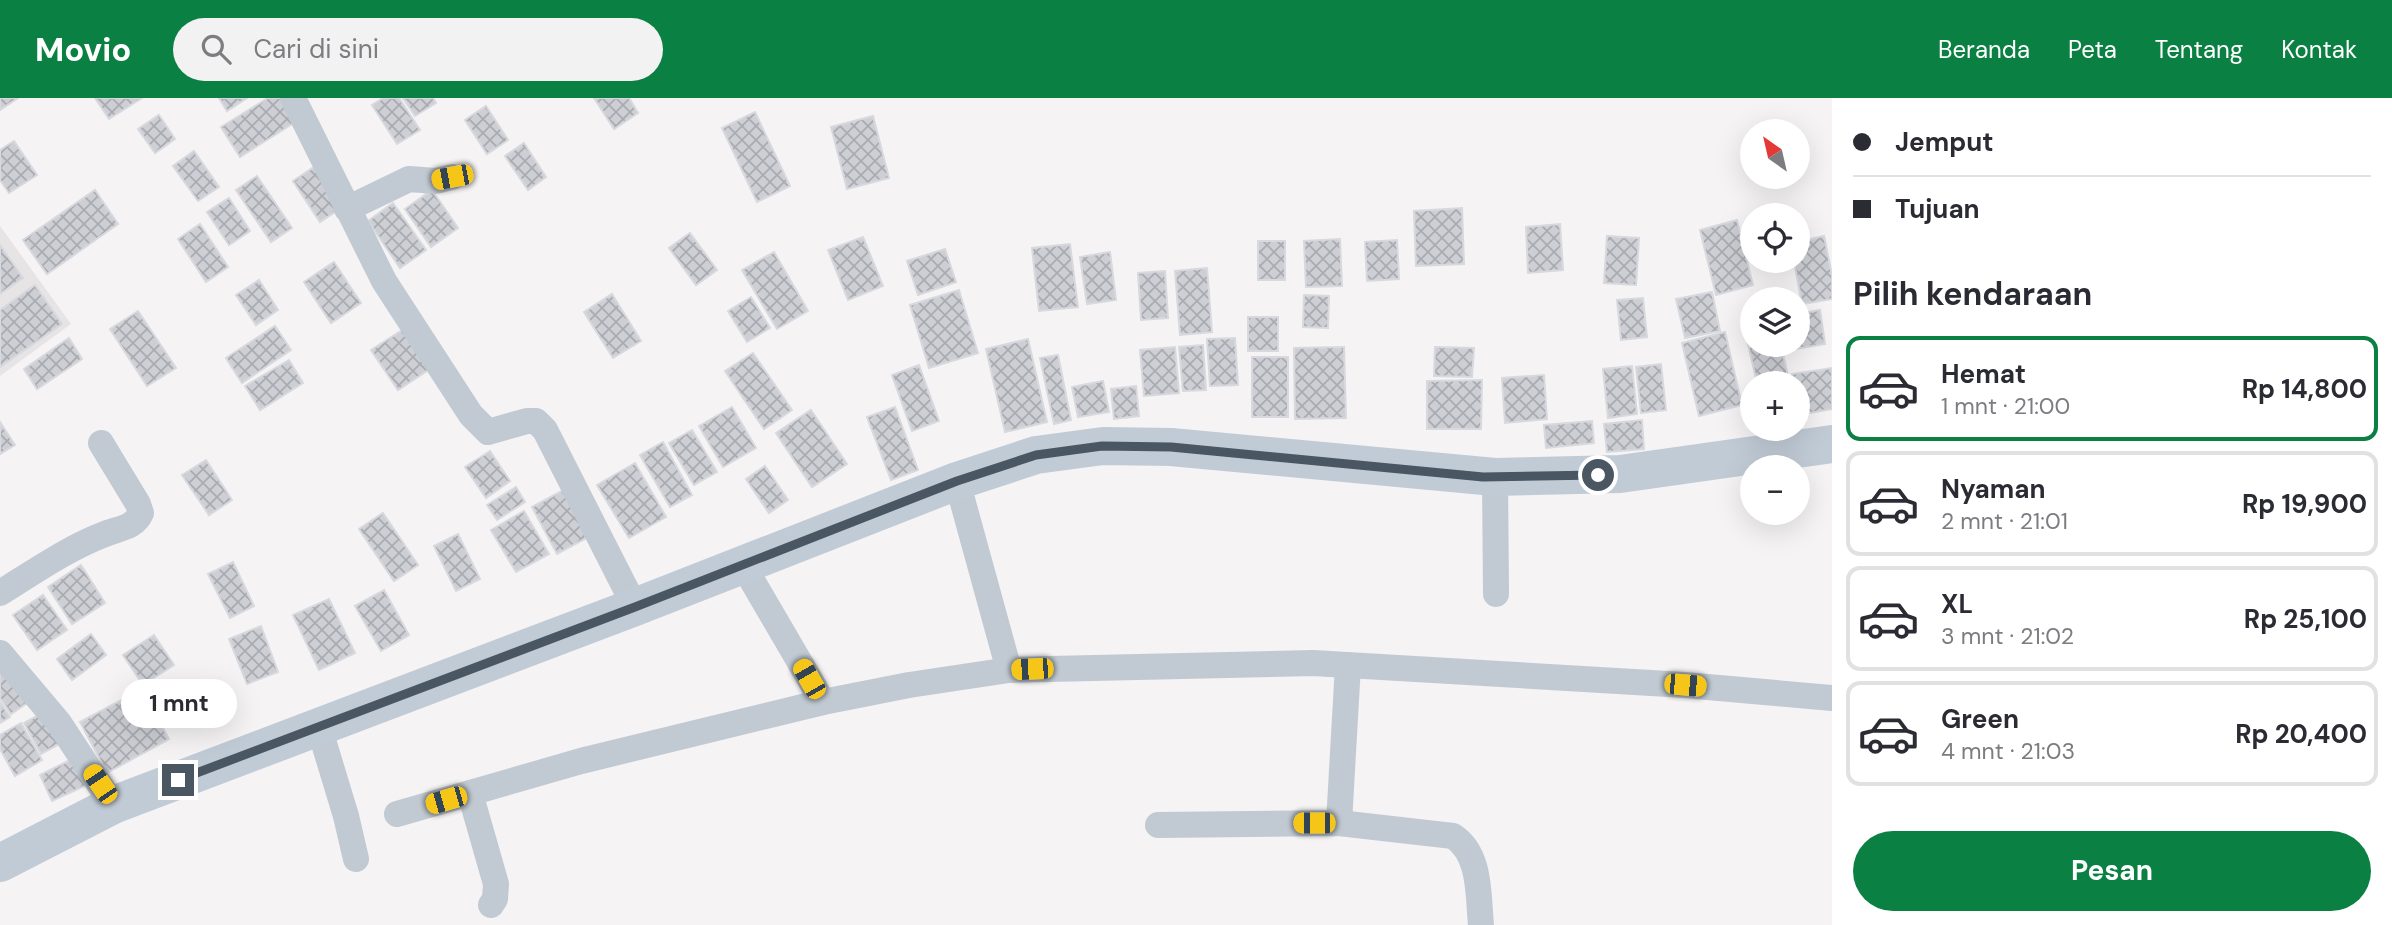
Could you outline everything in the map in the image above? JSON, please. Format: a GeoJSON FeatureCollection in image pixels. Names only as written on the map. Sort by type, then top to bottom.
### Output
{"type":"FeatureCollection","features":[{"type":"Feature","properties":{"kind":"street"},"geometry":{"type":"LineString","coordinates":[[293,98],[384,281],[471,415],[483,429],[493,432],[527,421],[536,421],[545,430],[635,607]]}},
{"type":"Feature","properties":{"kind":"street"},"geometry":{"type":"LineString","coordinates":[[347,209],[409,179],[436,181],[452,177]]}},
{"type":"Feature","properties":{"kind":"street"},"geometry":{"type":"LineString","coordinates":[[0,593],[86,541],[137,521],[141,513],[138,504],[101,443]]}},
{"type":"Feature","properties":{"kind":"street"},"geometry":{"type":"LineString","coordinates":[[0,863],[113,805],[635,607],[957,481],[1036,455],[1102,446],[1171,447],[1495,477],[1620,474],[1832,443]]}},
{"type":"Feature","properties":{"kind":"street"},"geometry":{"type":"LineString","coordinates":[[1495,477],[1496,594]]}},
{"type":"Feature","properties":{"kind":"street"},"geometry":{"type":"LineString","coordinates":[[957,481],[1010,670]]}},
{"type":"Feature","properties":{"kind":"street"},"geometry":{"type":"LineString","coordinates":[[743,565],[823,702]]}},
{"type":"Feature","properties":{"kind":"street"},"geometry":{"type":"LineString","coordinates":[[0,653],[59,723],[113,805]]}},
{"type":"Feature","properties":{"kind":"street"},"geometry":{"type":"LineString","coordinates":[[397,814],[581,761],[823,702],[909,685],[1010,670],[1313,663],[1685,685],[1832,698]]}},
{"type":"Feature","properties":{"kind":"street"},"geometry":{"type":"LineString","coordinates":[[1339,823],[1348,665]]}},
{"type":"Feature","properties":{"kind":"street"},"geometry":{"type":"LineString","coordinates":[[319,727],[356,859]]}},
{"type":"Feature","properties":{"kind":"street"},"geometry":{"type":"LineString","coordinates":[[470,793],[496,884],[495,899],[491,905]]}},
{"type":"Feature","properties":{"kind":"street"},"geometry":{"type":"LineString","coordinates":[[1158,825],[1339,823],[1452,836],[1464,843],[1475,870],[1481,925]]}},
{"type":"Feature","properties":{"kind":"shaded area"},"geometry":{"type":"Polygon","coordinates":[[[0,226],[71,324],[0,376],[0,367],[62,323],[35,285],[0,310],[0,294],[23,278],[0,245],[0,226]]]}},
{"type":"Feature","properties":{"kind":"building"},"geometry":{"type":"Polygon","coordinates":[[[0,98],[18,98],[0,110],[0,98]]]}},
{"type":"Feature","properties":{"kind":"building"},"geometry":{"type":"Polygon","coordinates":[[[95,98],[142,98],[109,119],[95,98]]]}},
{"type":"Feature","properties":{"kind":"building"},"geometry":{"type":"Polygon","coordinates":[[[219,98],[247,98],[227,111],[219,98]]]}},
{"type":"Feature","properties":{"kind":"building"},"geometry":{"type":"Polygon","coordinates":[[[268,98],[283,98],[297,121],[240,157],[221,127],[268,98]]]}},
{"type":"Feature","properties":{"kind":"building"},"geometry":{"type":"Polygon","coordinates":[[[383,98],[399,98],[420,130],[397,144],[372,105],[383,98]]]}},
{"type":"Feature","properties":{"kind":"building"},"geometry":{"type":"Polygon","coordinates":[[[403,98],[433,98],[436,103],[415,116],[403,98]]]}},
{"type":"Feature","properties":{"kind":"building"},"geometry":{"type":"Polygon","coordinates":[[[594,98],[629,98],[638,113],[614,129],[594,98]]]}},
{"type":"Feature","properties":{"kind":"building"},"geometry":{"type":"Polygon","coordinates":[[[486,106],[508,140],[487,154],[465,120],[486,106]]]}},
{"type":"Feature","properties":{"kind":"building"},"geometry":{"type":"Polygon","coordinates":[[[755,112],[790,186],[757,202],[722,128],[755,112]]]}},
{"type":"Feature","properties":{"kind":"building"},"geometry":{"type":"Polygon","coordinates":[[[159,115],[175,139],[155,153],[138,129],[159,115]]]}},
{"type":"Feature","properties":{"kind":"building"},"geometry":{"type":"Polygon","coordinates":[[[873,116],[889,178],[847,189],[831,127],[873,116]]]}},
{"type":"Feature","properties":{"kind":"building"},"geometry":{"type":"Polygon","coordinates":[[[14,141],[37,175],[9,193],[0,180],[0,150],[14,141]]]}},
{"type":"Feature","properties":{"kind":"building"},"geometry":{"type":"Polygon","coordinates":[[[524,143],[546,177],[528,190],[505,156],[524,143]]]}},
{"type":"Feature","properties":{"kind":"building"},"geometry":{"type":"Polygon","coordinates":[[[194,151],[219,187],[198,201],[173,166],[194,151]]]}},
{"type":"Feature","properties":{"kind":"building"},"geometry":{"type":"Polygon","coordinates":[[[317,165],[344,206],[320,222],[293,181],[317,165]]]}},
{"type":"Feature","properties":{"kind":"building"},"geometry":{"type":"Polygon","coordinates":[[[257,176],[292,228],[271,242],[236,190],[257,176]]]}},
{"type":"Feature","properties":{"kind":"building"},"geometry":{"type":"Polygon","coordinates":[[[95,190],[118,224],[47,274],[23,240],[95,190]]]}},
{"type":"Feature","properties":{"kind":"building"},"geometry":{"type":"Polygon","coordinates":[[[432,190],[458,228],[431,247],[405,209],[432,190]]]}},
{"type":"Feature","properties":{"kind":"building"},"geometry":{"type":"Polygon","coordinates":[[[229,198],[250,231],[229,245],[207,212],[229,198]]]}},
{"type":"Feature","properties":{"kind":"building"},"geometry":{"type":"Polygon","coordinates":[[[393,203],[426,250],[400,268],[368,221],[393,203]]]}},
{"type":"Feature","properties":{"kind":"building"},"geometry":{"type":"Polygon","coordinates":[[[1462,208],[1464,264],[1416,266],[1414,211],[1462,208]]]}},
{"type":"Feature","properties":{"kind":"building"},"geometry":{"type":"Polygon","coordinates":[[[1737,220],[1740,232],[1740,273],[1750,273],[1753,285],[1716,295],[1700,230],[1737,220]]]}},
{"type":"Feature","properties":{"kind":"building"},"geometry":{"type":"Polygon","coordinates":[[[200,224],[228,267],[206,282],[178,239],[200,224]]]}},
{"type":"Feature","properties":{"kind":"building"},"geometry":{"type":"Polygon","coordinates":[[[1560,224],[1563,270],[1528,273],[1526,227],[1560,224]]]}},
{"type":"Feature","properties":{"kind":"building"},"geometry":{"type":"Polygon","coordinates":[[[690,233],[717,270],[696,285],[669,248],[690,233]]]}},
{"type":"Feature","properties":{"kind":"building"},"geometry":{"type":"Polygon","coordinates":[[[1607,236],[1639,238],[1636,285],[1604,283],[1607,236]]]}},
{"type":"Feature","properties":{"kind":"building"},"geometry":{"type":"Polygon","coordinates":[[[1824,236],[1832,275],[1832,299],[1810,303],[1810,287],[1799,287],[1796,273],[1810,273],[1810,239],[1824,236]]]}},
{"type":"Feature","properties":{"kind":"building"},"geometry":{"type":"Polygon","coordinates":[[[863,237],[883,286],[848,300],[828,250],[863,237]]]}},
{"type":"Feature","properties":{"kind":"building"},"geometry":{"type":"Polygon","coordinates":[[[1340,239],[1342,286],[1306,287],[1304,241],[1340,239]]]}},
{"type":"Feature","properties":{"kind":"building"},"geometry":{"type":"Polygon","coordinates":[[[1397,240],[1399,279],[1367,281],[1365,242],[1397,240]]]}},
{"type":"Feature","properties":{"kind":"building"},"geometry":{"type":"Polygon","coordinates":[[[1258,241],[1285,241],[1285,280],[1258,280],[1258,241]]]}},
{"type":"Feature","properties":{"kind":"building"},"geometry":{"type":"Polygon","coordinates":[[[1070,244],[1078,307],[1039,311],[1032,248],[1070,244]]]}},
{"type":"Feature","properties":{"kind":"building"},"geometry":{"type":"Polygon","coordinates":[[[0,245],[23,278],[0,294],[0,245]]]}},
{"type":"Feature","properties":{"kind":"building"},"geometry":{"type":"Polygon","coordinates":[[[945,249],[956,282],[918,295],[907,261],[945,249]]]}},
{"type":"Feature","properties":{"kind":"building"},"geometry":{"type":"Polygon","coordinates":[[[774,252],[808,311],[777,329],[742,270],[774,252]]]}},
{"type":"Feature","properties":{"kind":"building"},"geometry":{"type":"Polygon","coordinates":[[[1110,252],[1116,300],[1087,304],[1080,257],[1110,252]]]}},
{"type":"Feature","properties":{"kind":"building"},"geometry":{"type":"Polygon","coordinates":[[[334,262],[361,303],[331,323],[304,282],[334,262]]]}},
{"type":"Feature","properties":{"kind":"building"},"geometry":{"type":"Polygon","coordinates":[[[1207,268],[1212,332],[1180,335],[1175,271],[1207,268]]]}},
{"type":"Feature","properties":{"kind":"building"},"geometry":{"type":"Polygon","coordinates":[[[1165,271],[1168,318],[1141,320],[1138,273],[1165,271]]]}},
{"type":"Feature","properties":{"kind":"building"},"geometry":{"type":"Polygon","coordinates":[[[259,280],[278,310],[256,325],[236,295],[259,280]]]}},
{"type":"Feature","properties":{"kind":"building"},"geometry":{"type":"Polygon","coordinates":[[[35,285],[62,324],[0,367],[0,310],[35,285]]]}},
{"type":"Feature","properties":{"kind":"building"},"geometry":{"type":"Polygon","coordinates":[[[959,290],[978,353],[929,368],[910,305],[959,290]]]}},
{"type":"Feature","properties":{"kind":"building"},"geometry":{"type":"Polygon","coordinates":[[[1712,292],[1720,331],[1685,338],[1676,299],[1712,292]]]}},
{"type":"Feature","properties":{"kind":"building"},"geometry":{"type":"Polygon","coordinates":[[[612,294],[641,341],[613,358],[584,312],[612,294]]]}},
{"type":"Feature","properties":{"kind":"building"},"geometry":{"type":"Polygon","coordinates":[[[1304,295],[1329,296],[1328,328],[1303,327],[1304,295]]]}},
{"type":"Feature","properties":{"kind":"building"},"geometry":{"type":"Polygon","coordinates":[[[751,297],[770,328],[747,342],[728,311],[751,297]]]}},
{"type":"Feature","properties":{"kind":"building"},"geometry":{"type":"Polygon","coordinates":[[[1643,298],[1647,337],[1621,340],[1617,300],[1643,298]]]}},
{"type":"Feature","properties":{"kind":"building"},"geometry":{"type":"Polygon","coordinates":[[[1820,310],[1825,344],[1810,346],[1810,312],[1820,310]]]}},
{"type":"Feature","properties":{"kind":"building"},"geometry":{"type":"Polygon","coordinates":[[[138,311],[176,368],[147,386],[110,329],[138,311]]]}},
{"type":"Feature","properties":{"kind":"building"},"geometry":{"type":"Polygon","coordinates":[[[1248,317],[1278,317],[1278,351],[1248,351],[1248,317]]]}},
{"type":"Feature","properties":{"kind":"building"},"geometry":{"type":"Polygon","coordinates":[[[275,326],[291,350],[242,383],[226,358],[275,326]]]}},
{"type":"Feature","properties":{"kind":"building"},"geometry":{"type":"Polygon","coordinates":[[[404,329],[430,369],[398,390],[371,350],[404,329]]]}},
{"type":"Feature","properties":{"kind":"building"},"geometry":{"type":"Polygon","coordinates":[[[1725,332],[1740,406],[1699,416],[1682,343],[1725,332]]]}},
{"type":"Feature","properties":{"kind":"building"},"geometry":{"type":"Polygon","coordinates":[[[69,338],[82,359],[37,389],[24,369],[69,338]]]}},
{"type":"Feature","properties":{"kind":"building"},"geometry":{"type":"Polygon","coordinates":[[[1235,338],[1238,385],[1210,386],[1207,339],[1235,338]]]}},
{"type":"Feature","properties":{"kind":"building"},"geometry":{"type":"Polygon","coordinates":[[[1028,339],[1047,422],[1005,432],[986,349],[1028,339]]]}},
{"type":"Feature","properties":{"kind":"building"},"geometry":{"type":"Polygon","coordinates":[[[1203,345],[1206,390],[1183,391],[1179,347],[1203,345]]]}},
{"type":"Feature","properties":{"kind":"building"},"geometry":{"type":"Polygon","coordinates":[[[1175,347],[1179,393],[1144,396],[1140,350],[1175,347]]]}},
{"type":"Feature","properties":{"kind":"building"},"geometry":{"type":"Polygon","coordinates":[[[1344,347],[1346,418],[1295,419],[1294,348],[1344,347]]]}},
{"type":"Feature","properties":{"kind":"building"},"geometry":{"type":"Polygon","coordinates":[[[1435,347],[1474,348],[1472,377],[1434,376],[1435,347]]]}},
{"type":"Feature","properties":{"kind":"building"},"geometry":{"type":"Polygon","coordinates":[[[753,353],[792,410],[764,429],[725,371],[753,353]]]}},
{"type":"Feature","properties":{"kind":"building"},"geometry":{"type":"Polygon","coordinates":[[[1058,355],[1071,420],[1054,424],[1040,358],[1058,355]]]}},
{"type":"Feature","properties":{"kind":"building"},"geometry":{"type":"Polygon","coordinates":[[[1252,357],[1288,357],[1288,417],[1252,417],[1252,357]]]}},
{"type":"Feature","properties":{"kind":"building"},"geometry":{"type":"Polygon","coordinates":[[[1751,357],[1784,357],[1787,371],[1754,371],[1751,357]]]}},
{"type":"Feature","properties":{"kind":"building"},"geometry":{"type":"Polygon","coordinates":[[[289,360],[303,383],[260,410],[245,386],[289,360]]]}},
{"type":"Feature","properties":{"kind":"building"},"geometry":{"type":"Polygon","coordinates":[[[1661,364],[1666,410],[1641,413],[1636,367],[1661,364]]]}},
{"type":"Feature","properties":{"kind":"building"},"geometry":{"type":"Polygon","coordinates":[[[919,365],[939,421],[912,431],[892,375],[919,365]]]}},
{"type":"Feature","properties":{"kind":"building"},"geometry":{"type":"Polygon","coordinates":[[[1632,366],[1637,414],[1608,418],[1603,369],[1632,366]]]}},
{"type":"Feature","properties":{"kind":"building"},"geometry":{"type":"Polygon","coordinates":[[[1832,368],[1832,409],[1810,413],[1810,371],[1832,368]]]}},
{"type":"Feature","properties":{"kind":"building"},"geometry":{"type":"Polygon","coordinates":[[[1544,375],[1547,419],[1505,423],[1502,378],[1544,375]]]}},
{"type":"Feature","properties":{"kind":"building"},"geometry":{"type":"Polygon","coordinates":[[[1482,380],[1481,429],[1427,429],[1427,381],[1482,380]]]}},
{"type":"Feature","properties":{"kind":"building"},"geometry":{"type":"Polygon","coordinates":[[[1103,381],[1109,412],[1078,417],[1072,387],[1103,381]]]}},
{"type":"Feature","properties":{"kind":"building"},"geometry":{"type":"Polygon","coordinates":[[[1136,386],[1139,416],[1114,419],[1111,389],[1136,386]]]}},
{"type":"Feature","properties":{"kind":"building"},"geometry":{"type":"Polygon","coordinates":[[[732,407],[756,448],[723,467],[699,426],[732,407]]]}},
{"type":"Feature","properties":{"kind":"building"},"geometry":{"type":"Polygon","coordinates":[[[895,407],[918,470],[891,480],[867,417],[895,407]]]}},
{"type":"Feature","properties":{"kind":"building"},"geometry":{"type":"Polygon","coordinates":[[[811,410],[847,464],[812,487],[776,433],[811,410]]]}},
{"type":"Feature","properties":{"kind":"building"},"geometry":{"type":"Polygon","coordinates":[[[1642,420],[1644,449],[1607,452],[1604,424],[1642,420]]]}},
{"type":"Feature","properties":{"kind":"building"},"geometry":{"type":"Polygon","coordinates":[[[1592,421],[1594,443],[1546,448],[1544,425],[1592,421]]]}},
{"type":"Feature","properties":{"kind":"building"},"geometry":{"type":"Polygon","coordinates":[[[0,422],[15,445],[0,454],[0,422]]]}},
{"type":"Feature","properties":{"kind":"building"},"geometry":{"type":"Polygon","coordinates":[[[692,430],[717,472],[694,485],[669,443],[692,430]]]}},
{"type":"Feature","properties":{"kind":"building"},"geometry":{"type":"Polygon","coordinates":[[[663,442],[692,495],[670,507],[640,455],[663,442]]]}},
{"type":"Feature","properties":{"kind":"building"},"geometry":{"type":"Polygon","coordinates":[[[490,451],[510,481],[486,498],[465,467],[490,451]]]}},
{"type":"Feature","properties":{"kind":"building"},"geometry":{"type":"Polygon","coordinates":[[[206,460],[232,500],[209,515],[182,475],[206,460]]]}},
{"type":"Feature","properties":{"kind":"building"},"geometry":{"type":"Polygon","coordinates":[[[635,463],[666,517],[629,538],[597,485],[635,463]]]}},
{"type":"Feature","properties":{"kind":"building"},"geometry":{"type":"Polygon","coordinates":[[[765,466],[788,500],[769,513],[746,479],[765,466]]]}},
{"type":"Feature","properties":{"kind":"building"},"geometry":{"type":"Polygon","coordinates":[[[516,487],[525,502],[497,520],[487,505],[516,487]]]}},
{"type":"Feature","properties":{"kind":"building"},"geometry":{"type":"Polygon","coordinates":[[[569,487],[594,534],[557,554],[532,507],[569,487]]]}},
{"type":"Feature","properties":{"kind":"building"},"geometry":{"type":"Polygon","coordinates":[[[524,511],[549,554],[516,572],[491,530],[524,511]]]}},
{"type":"Feature","properties":{"kind":"building"},"geometry":{"type":"Polygon","coordinates":[[[383,513],[418,565],[394,581],[359,529],[383,513]]]}},
{"type":"Feature","properties":{"kind":"building"},"geometry":{"type":"Polygon","coordinates":[[[458,534],[480,579],[456,591],[434,546],[458,534]]]}},
{"type":"Feature","properties":{"kind":"building"},"geometry":{"type":"Polygon","coordinates":[[[233,562],[254,606],[230,618],[208,574],[233,562]]]}},
{"type":"Feature","properties":{"kind":"building"},"geometry":{"type":"Polygon","coordinates":[[[81,565],[105,603],[72,624],[48,587],[81,565]]]}},
{"type":"Feature","properties":{"kind":"building"},"geometry":{"type":"Polygon","coordinates":[[[384,590],[409,635],[381,651],[355,606],[384,590]]]}},
{"type":"Feature","properties":{"kind":"building"},"geometry":{"type":"Polygon","coordinates":[[[43,595],[67,630],[37,650],[13,615],[43,595]]]}},
{"type":"Feature","properties":{"kind":"building"},"geometry":{"type":"Polygon","coordinates":[[[329,599],[355,653],[319,670],[293,615],[329,599]]]}},
{"type":"Feature","properties":{"kind":"building"},"geometry":{"type":"Polygon","coordinates":[[[261,626],[278,672],[247,684],[229,639],[261,626]]]}},
{"type":"Feature","properties":{"kind":"building"},"geometry":{"type":"Polygon","coordinates":[[[91,634],[106,655],[72,680],[57,659],[91,634]]]}},
{"type":"Feature","properties":{"kind":"building"},"geometry":{"type":"Polygon","coordinates":[[[154,635],[174,665],[143,685],[123,655],[154,635]]]}},
{"type":"Feature","properties":{"kind":"building"},"geometry":{"type":"Polygon","coordinates":[[[0,668],[30,701],[11,714],[0,698],[0,668]]]}},
{"type":"Feature","properties":{"kind":"building"},"geometry":{"type":"Polygon","coordinates":[[[142,689],[169,739],[107,773],[80,722],[142,689]]]}},
{"type":"Feature","properties":{"kind":"building"},"geometry":{"type":"Polygon","coordinates":[[[0,702],[10,717],[0,723],[0,702]]]}},
{"type":"Feature","properties":{"kind":"building"},"geometry":{"type":"Polygon","coordinates":[[[44,712],[61,743],[41,754],[24,723],[44,712]]]}},
{"type":"Feature","properties":{"kind":"building"},"geometry":{"type":"Polygon","coordinates":[[[21,723],[42,760],[15,776],[0,749],[0,735],[21,723]]]}},
{"type":"Feature","properties":{"kind":"building"},"geometry":{"type":"Polygon","coordinates":[[[76,757],[89,784],[52,801],[40,775],[76,757]]]}},
{"type":"Feature","properties":{"kind":"route"},"geometry":{"type":"LineString","coordinates":[[178,780],[635,607],[957,481],[1036,455],[1102,446],[1171,447],[1483,477],[1598,475]]}}]}
